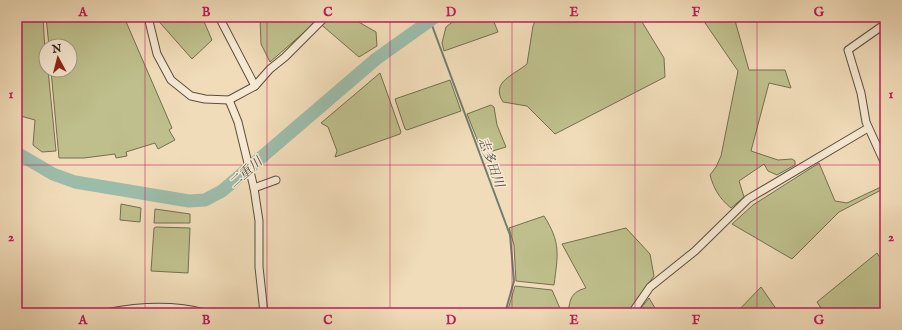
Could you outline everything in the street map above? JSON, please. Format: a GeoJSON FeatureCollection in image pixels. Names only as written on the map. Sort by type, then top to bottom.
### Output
{"type":"FeatureCollection","features":[{"type":"Feature","properties":{"kind":"street"},"geometry":{"type":"LineString","coordinates":[[148,17],[157,54],[171,80],[191,96],[204,100],[229,100],[255,86],[270,69],[285,57],[325,17]]}},
{"type":"Feature","properties":{"kind":"street"},"geometry":{"type":"LineString","coordinates":[[219,17],[255,86]]}},
{"type":"Feature","properties":{"kind":"street"},"geometry":{"type":"LineString","coordinates":[[885,24],[848,50],[861,93],[868,128],[885,164]]}},
{"type":"Feature","properties":{"kind":"street"},"geometry":{"type":"LineString","coordinates":[[229,100],[238,122],[254,188],[259,221],[259,267],[264,313]]}},
{"type":"Feature","properties":{"kind":"street"},"geometry":{"type":"LineString","coordinates":[[632,313],[650,287],[695,251],[748,199],[868,128]]}},
{"type":"Feature","properties":{"kind":"street"},"geometry":{"type":"LineString","coordinates":[[254,188],[276,180]]}},
{"type":"Feature","properties":{"kind":"street"},"geometry":{"type":"LineString","coordinates":[[108,313],[147,308],[178,309],[203,313]]}},
{"type":"Feature","properties":{"kind":"green space"},"geometry":{"type":"Polygon","coordinates":[[[17,17],[43,17],[44,38],[38,38],[38,78],[49,78],[56,151],[42,152],[33,145],[35,120],[17,115],[17,17]]]}},
{"type":"Feature","properties":{"kind":"green space"},"geometry":{"type":"Polygon","coordinates":[[[46,17],[124,17],[172,128],[169,130],[175,140],[158,149],[155,143],[126,152],[127,156],[116,158],[115,154],[84,158],[59,158],[52,78],[78,78],[78,38],[48,38],[46,17]]]}},
{"type":"Feature","properties":{"kind":"green space"},"geometry":{"type":"Polygon","coordinates":[[[155,17],[202,17],[212,40],[192,59],[155,17]]]}},
{"type":"Feature","properties":{"kind":"green space"},"geometry":{"type":"Polygon","coordinates":[[[260,17],[350,17],[376,32],[377,46],[359,57],[317,21],[270,62],[261,44],[260,17]]]}},
{"type":"Feature","properties":{"kind":"green space"},"geometry":{"type":"Polygon","coordinates":[[[459,17],[492,17],[498,32],[444,51],[442,43],[446,27],[459,17]]]}},
{"type":"Feature","properties":{"kind":"green space"},"geometry":{"type":"Polygon","coordinates":[[[537,17],[639,17],[664,58],[665,77],[555,134],[527,106],[503,102],[499,89],[505,80],[527,64],[533,26],[537,17]]]}},
{"type":"Feature","properties":{"kind":"green space"},"geometry":{"type":"Polygon","coordinates":[[[701,17],[734,17],[749,70],[785,70],[791,88],[769,83],[751,151],[778,160],[792,159],[795,161],[795,165],[777,175],[768,171],[764,164],[739,181],[744,197],[731,208],[723,201],[713,185],[710,175],[721,156],[738,71],[701,17]]]}},
{"type":"Feature","properties":{"kind":"green space"},"geometry":{"type":"Polygon","coordinates":[[[380,73],[401,132],[400,134],[335,157],[337,151],[328,127],[321,123],[380,73]]]}},
{"type":"Feature","properties":{"kind":"green space"},"geometry":{"type":"Polygon","coordinates":[[[450,80],[461,111],[407,130],[405,129],[395,99],[450,80]]]}},
{"type":"Feature","properties":{"kind":"green space"},"geometry":{"type":"Polygon","coordinates":[[[491,105],[494,107],[497,125],[506,147],[483,154],[467,114],[491,105]]]}},
{"type":"Feature","properties":{"kind":"green space"},"geometry":{"type":"Polygon","coordinates":[[[819,163],[835,201],[847,203],[885,185],[885,188],[839,212],[792,259],[732,224],[753,205],[819,163]]]}},
{"type":"Feature","properties":{"kind":"green space"},"geometry":{"type":"Polygon","coordinates":[[[121,204],[141,208],[140,222],[120,220],[121,204]]]}},
{"type":"Feature","properties":{"kind":"green space"},"geometry":{"type":"Polygon","coordinates":[[[155,209],[190,214],[190,223],[154,223],[155,209]]]}},
{"type":"Feature","properties":{"kind":"green space"},"geometry":{"type":"Polygon","coordinates":[[[544,216],[556,242],[557,265],[554,285],[516,281],[514,245],[509,228],[544,216]]]}},
{"type":"Feature","properties":{"kind":"green space"},"geometry":{"type":"Polygon","coordinates":[[[154,228],[190,228],[188,273],[151,271],[154,228]]]}},
{"type":"Feature","properties":{"kind":"green space"},"geometry":{"type":"Polygon","coordinates":[[[626,228],[650,254],[654,276],[627,313],[568,313],[574,294],[586,288],[562,244],[626,228]]]}},
{"type":"Feature","properties":{"kind":"green space"},"geometry":{"type":"Polygon","coordinates":[[[877,253],[885,266],[885,313],[824,313],[817,302],[877,253]]]}},
{"type":"Feature","properties":{"kind":"green space"},"geometry":{"type":"Polygon","coordinates":[[[515,286],[552,290],[562,313],[507,313],[515,286]]]}},
{"type":"Feature","properties":{"kind":"green space"},"geometry":{"type":"Polygon","coordinates":[[[761,287],[779,313],[736,313],[761,287]]]}},
{"type":"Feature","properties":{"kind":"green space"},"geometry":{"type":"Polygon","coordinates":[[[649,298],[658,313],[637,313],[649,298]]]}},
{"type":"Feature","properties":{"kind":"waterway","name":"二重川"},"geometry":{"type":"LineString","coordinates":[[17,153],[53,174],[75,182],[189,201],[205,200],[222,191],[376,59],[435,17]]}},
{"type":"Feature","properties":{"kind":"waterway","name":"志多田川"},"geometry":{"type":"LineString","coordinates":[[430,20],[510,235],[514,281],[505,313]]}}]}
